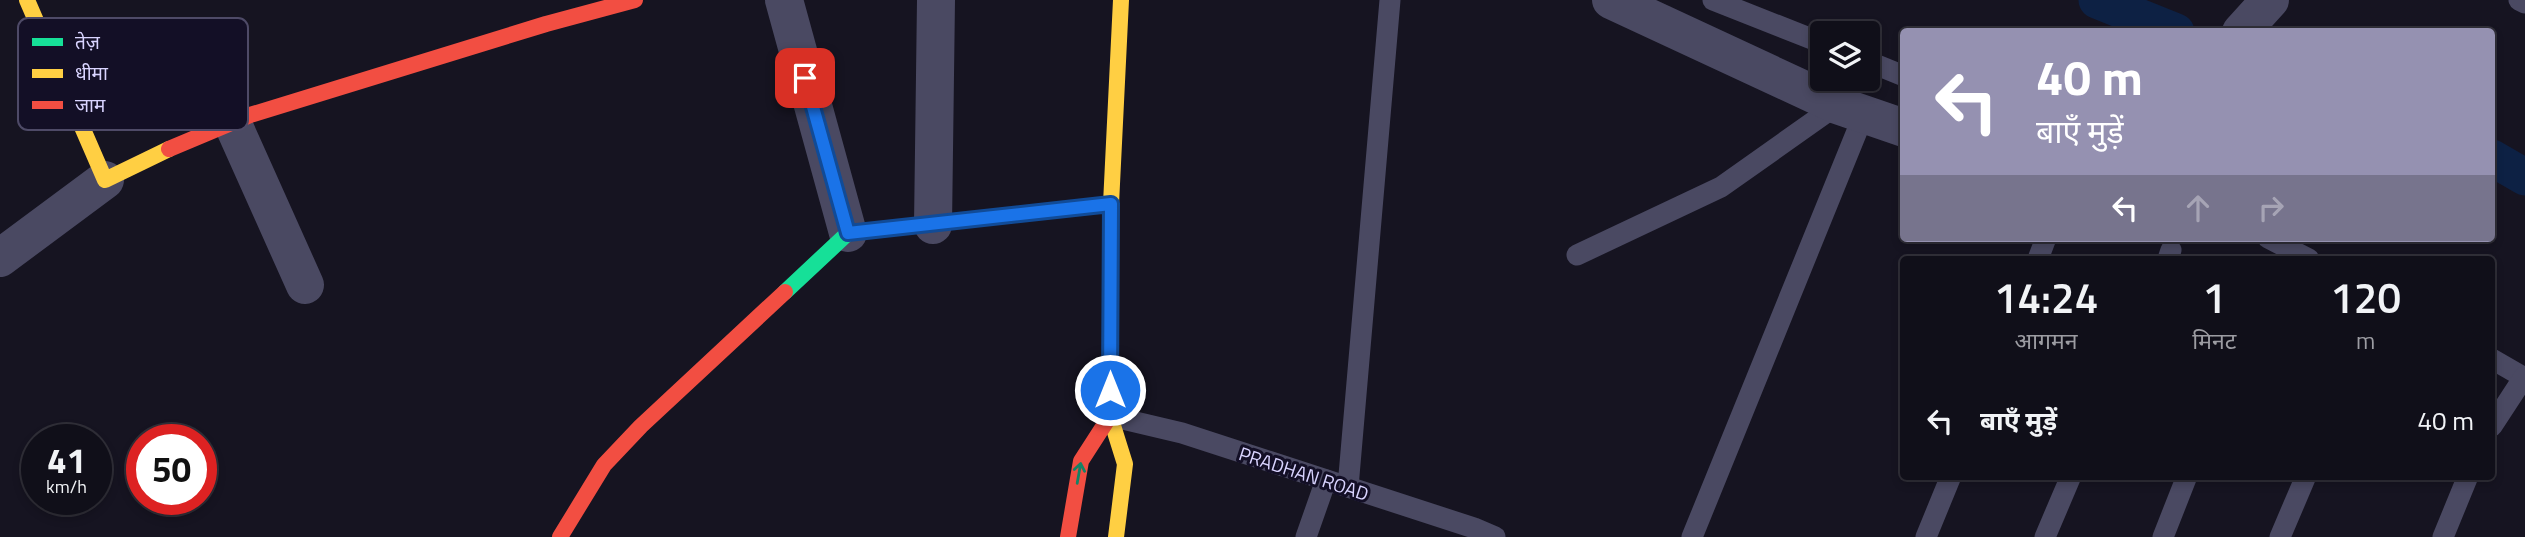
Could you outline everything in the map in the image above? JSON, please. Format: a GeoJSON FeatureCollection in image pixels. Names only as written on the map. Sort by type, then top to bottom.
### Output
{"type":"FeatureCollection","features":[{"type":"Feature","properties":{"kind":"street"},"geometry":{"type":"LineString","coordinates":[[27,0],[35,18]]}},
{"type":"Feature","properties":{"kind":"street"},"geometry":{"type":"LineString","coordinates":[[248,117],[533,28],[635,0]]}},
{"type":"Feature","properties":{"kind":"street"},"geometry":{"type":"LineString","coordinates":[[784,0],[848,233]]}},
{"type":"Feature","properties":{"kind":"street"},"geometry":{"type":"LineString","coordinates":[[933,225],[936,0]]}},
{"type":"Feature","properties":{"kind":"street"},"geometry":{"type":"LineString","coordinates":[[1116,537],[1125,464],[1110,416],[1111,204],[1121,0]]}},
{"type":"Feature","properties":{"kind":"street"},"geometry":{"type":"LineString","coordinates":[[1611,0],[1851,109],[1900,127]]}},
{"type":"Feature","properties":{"kind":"street"},"geometry":{"type":"LineString","coordinates":[[2245,28],[2270,0]]}},
{"type":"Feature","properties":{"kind":"street"},"geometry":{"type":"LineString","coordinates":[[83,130],[105,180]]}},
{"type":"Feature","properties":{"kind":"street"},"geometry":{"type":"LineString","coordinates":[[0,258],[105,180],[213,130]]}},
{"type":"Feature","properties":{"kind":"street"},"geometry":{"type":"LineString","coordinates":[[236,130],[305,285]]}},
{"type":"Feature","properties":{"kind":"street"},"geometry":{"type":"LineString","coordinates":[[560,537],[604,465],[641,426],[848,233],[1111,204]]}},
{"type":"Feature","properties":{"kind":"street"},"geometry":{"type":"LineString","coordinates":[[1068,537],[1081,461],[1110,416]]}},
{"type":"Feature","properties":{"kind":"lane"},"geometry":{"type":"LineString","coordinates":[[1348,487],[1390,0]]}},
{"type":"Feature","properties":{"kind":"lane"},"geometry":{"type":"LineString","coordinates":[[1713,0],[1810,38]]}},
{"type":"Feature","properties":{"kind":"lane"},"geometry":{"type":"LineString","coordinates":[[2519,0],[2525,3]]}},
{"type":"Feature","properties":{"kind":"lane"},"geometry":{"type":"LineString","coordinates":[[1880,66],[1900,74]]}},
{"type":"Feature","properties":{"kind":"lane"},"geometry":{"type":"LineString","coordinates":[[1577,255],[1721,187],[1851,109]]}},
{"type":"Feature","properties":{"kind":"lane"},"geometry":{"type":"LineString","coordinates":[[1692,537],[1851,109]]}},
{"type":"Feature","properties":{"kind":"lane"},"geometry":{"type":"LineString","coordinates":[[2276,242],[2303,256]]}},
{"type":"Feature","properties":{"kind":"lane"},"geometry":{"type":"LineString","coordinates":[[2495,361],[2525,378],[2495,422]]}},
{"type":"Feature","properties":{"kind":"lane","name":"PRADHAN ROAD"},"geometry":{"type":"LineString","coordinates":[[1110,416],[1182,433],[1348,487],[1473,533],[1495,537]]}},
{"type":"Feature","properties":{"kind":"lane"},"geometry":{"type":"LineString","coordinates":[[1306,537],[1326,480]]}},
{"type":"Feature","properties":{"kind":"lane"},"geometry":{"type":"LineString","coordinates":[[1926,537],[1949,480]]}},
{"type":"Feature","properties":{"kind":"lane"},"geometry":{"type":"LineString","coordinates":[[2045,537],[2069,480]]}},
{"type":"Feature","properties":{"kind":"lane"},"geometry":{"type":"LineString","coordinates":[[2163,537],[2186,480]]}},
{"type":"Feature","properties":{"kind":"lane"},"geometry":{"type":"LineString","coordinates":[[2280,537],[2304,480]]}},
{"type":"Feature","properties":{"kind":"lane"},"geometry":{"type":"LineString","coordinates":[[2443,537],[2466,480]]}},
{"type":"Feature","properties":{"kind":"waterway"},"geometry":{"type":"LineString","coordinates":[[2097,0],[2166,28]]}},
{"type":"Feature","properties":{"kind":"waterway"},"geometry":{"type":"LineString","coordinates":[[2495,160],[2525,177]]}},
{"type":"Feature","properties":{"kind":"traffic: fast"},"geometry":{"type":"LineString","coordinates":[[785,292],[848,233],[1111,204]]}},
{"type":"Feature","properties":{"kind":"traffic: slow"},"geometry":{"type":"LineString","coordinates":[[27,0],[35,18]]}},
{"type":"Feature","properties":{"kind":"traffic: slow"},"geometry":{"type":"LineString","coordinates":[[1116,537],[1125,464],[1110,416],[1111,204],[1121,0]]}},
{"type":"Feature","properties":{"kind":"traffic: slow"},"geometry":{"type":"LineString","coordinates":[[83,130],[105,180],[169,149]]}},
{"type":"Feature","properties":{"kind":"traffic: jam"},"geometry":{"type":"LineString","coordinates":[[248,116],[546,24],[635,0]]}},
{"type":"Feature","properties":{"kind":"traffic: jam"},"geometry":{"type":"LineString","coordinates":[[169,149],[214,130]]}},
{"type":"Feature","properties":{"kind":"traffic: jam"},"geometry":{"type":"LineString","coordinates":[[560,537],[604,465],[641,426],[785,292]]}},
{"type":"Feature","properties":{"kind":"traffic: jam"},"geometry":{"type":"LineString","coordinates":[[1068,537],[1081,461],[1110,416]]}},
{"type":"Feature","properties":{"kind":"route"},"geometry":{"type":"LineString","coordinates":[[805,78],[848,233],[1111,204],[1110,390]]}}]}
